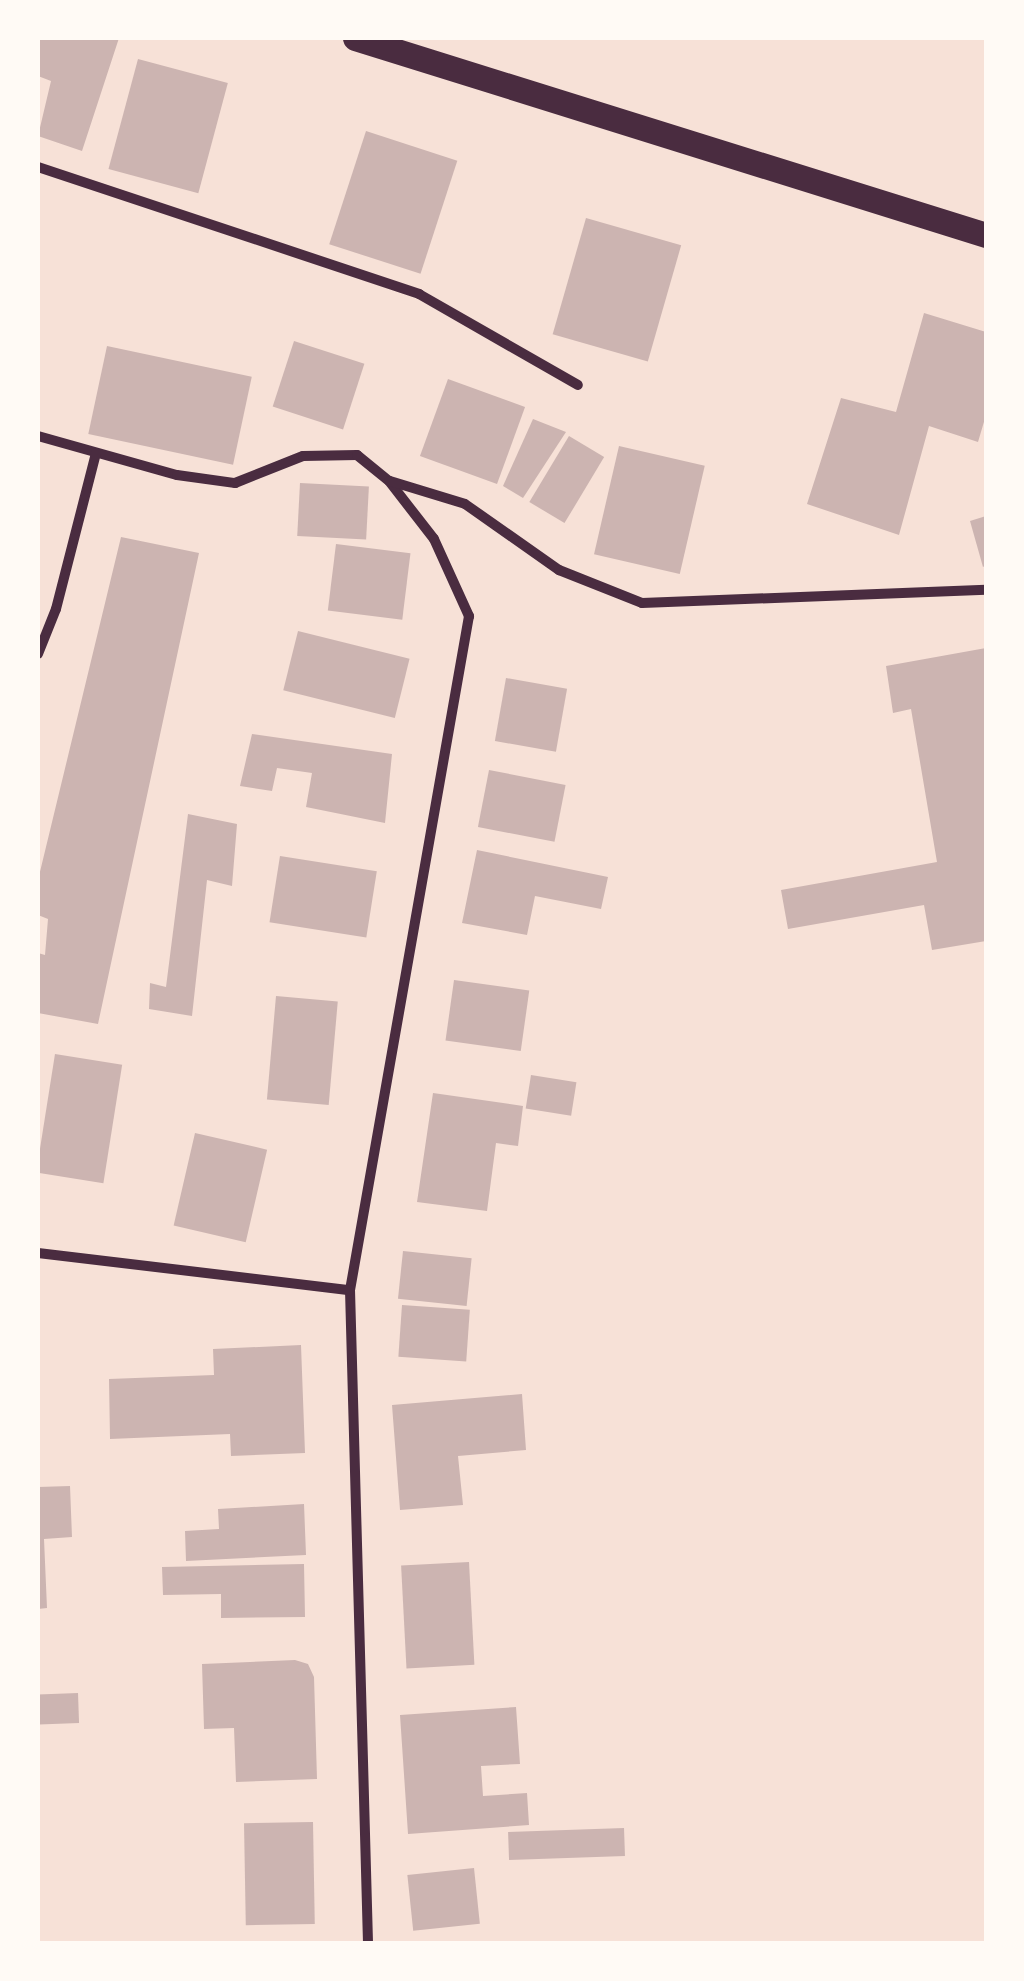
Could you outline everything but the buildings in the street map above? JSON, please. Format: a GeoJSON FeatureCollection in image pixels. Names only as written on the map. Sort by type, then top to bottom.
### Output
{"type":"FeatureCollection","features":[{"type":"Feature","properties":{"kind":"main road"},"geometry":{"type":"LineString","coordinates":[[355,38],[986,235]]}},
{"type":"Feature","properties":{"kind":"street"},"geometry":{"type":"LineString","coordinates":[[38,167],[420,294],[578,385]]}},
{"type":"Feature","properties":{"kind":"street"},"geometry":{"type":"LineString","coordinates":[[38,436],[96,453],[236,483],[303,456],[357,456],[389,481],[434,539],[469,616],[350,1290],[368,1944]]}},
{"type":"Feature","properties":{"kind":"street"},"geometry":{"type":"LineString","coordinates":[[38,654],[56,609],[96,453]]}},
{"type":"Feature","properties":{"kind":"street"},"geometry":{"type":"LineString","coordinates":[[389,481],[465,504],[558,570],[642,603],[986,590]]}},
{"type":"Feature","properties":{"kind":"street"},"geometry":{"type":"LineString","coordinates":[[38,1253],[350,1290]]}}]}
